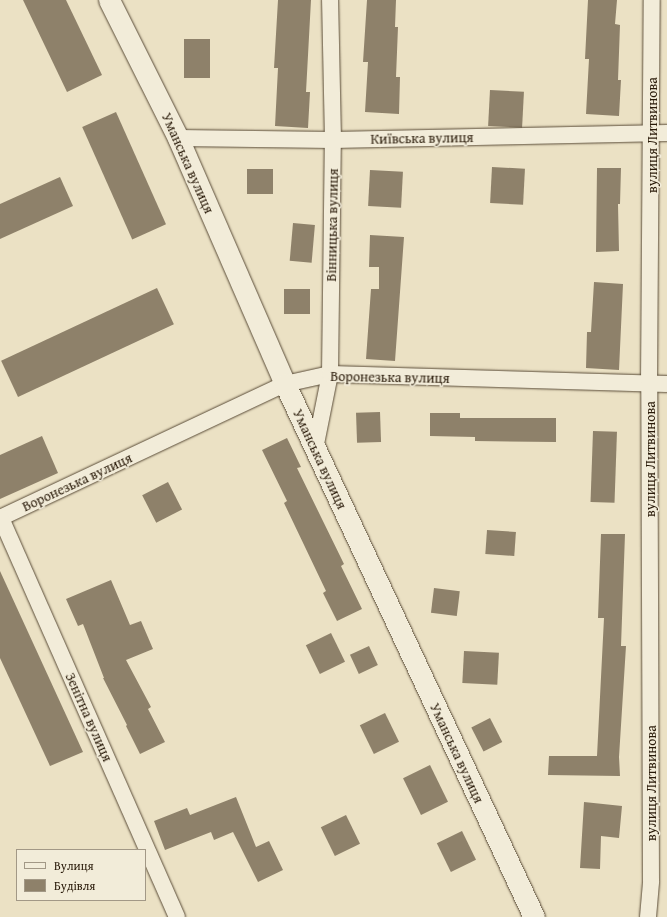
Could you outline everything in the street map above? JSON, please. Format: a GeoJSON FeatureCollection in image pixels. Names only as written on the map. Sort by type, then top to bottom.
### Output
{"type":"FeatureCollection","features":[{"type":"Feature","properties":{"kind":"street","name":"Уманська вулиця"},"geometry":{"type":"LineString","coordinates":[[109,0],[178,138],[285,384],[534,917]]}},
{"type":"Feature","properties":{"kind":"street","name":"Вінницька вулиця"},"geometry":{"type":"LineString","coordinates":[[315,449],[330,374],[333,140],[330,0]]}},
{"type":"Feature","properties":{"kind":"street","name":"вулиця Литвинова"},"geometry":{"type":"LineString","coordinates":[[648,917],[651,881],[649,384],[659,133],[652,0]]}},
{"type":"Feature","properties":{"kind":"street","name":"Київська вулиця"},"geometry":{"type":"LineString","coordinates":[[178,138],[333,140],[659,133]]}},
{"type":"Feature","properties":{"kind":"street","name":"Воронезька вулиця"},"geometry":{"type":"LineString","coordinates":[[1,518],[285,384],[330,374],[667,384]]}},
{"type":"Feature","properties":{"kind":"street","name":"Зенітна вулиця"},"geometry":{"type":"LineString","coordinates":[[1,518],[177,917]]}},
{"type":"Feature","properties":{"kind":"building"},"geometry":{"type":"Polygon","coordinates":[[[23,0],[66,0],[102,75],[67,92],[23,0]]]}},
{"type":"Feature","properties":{"kind":"building"},"geometry":{"type":"Polygon","coordinates":[[[278,0],[311,0],[306,92],[310,92],[308,128],[275,126],[278,68],[274,68],[278,0]]]}},
{"type":"Feature","properties":{"kind":"building"},"geometry":{"type":"Polygon","coordinates":[[[367,0],[396,0],[395,27],[398,27],[396,77],[400,77],[399,114],[365,112],[368,62],[363,62],[367,0]]]}},
{"type":"Feature","properties":{"kind":"building"},"geometry":{"type":"Polygon","coordinates":[[[588,0],[617,0],[615,24],[620,25],[618,80],[621,80],[619,116],[586,114],[589,59],[585,59],[588,0]]]}},
{"type":"Feature","properties":{"kind":"building"},"geometry":{"type":"Polygon","coordinates":[[[184,39],[210,39],[210,78],[184,78],[184,39]]]}},
{"type":"Feature","properties":{"kind":"building"},"geometry":{"type":"Polygon","coordinates":[[[490,90],[524,92],[522,128],[488,126],[490,90]]]}},
{"type":"Feature","properties":{"kind":"building"},"geometry":{"type":"Polygon","coordinates":[[[116,112],[166,224],[132,239],[82,127],[116,112]]]}},
{"type":"Feature","properties":{"kind":"building"},"geometry":{"type":"Polygon","coordinates":[[[492,167],[525,169],[523,205],[490,203],[492,167]]]}},
{"type":"Feature","properties":{"kind":"building"},"geometry":{"type":"Polygon","coordinates":[[[597,168],[621,168],[620,204],[618,204],[619,251],[596,252],[597,168]]]}},
{"type":"Feature","properties":{"kind":"building"},"geometry":{"type":"Polygon","coordinates":[[[247,169],[273,169],[273,194],[247,194],[247,169]]]}},
{"type":"Feature","properties":{"kind":"building"},"geometry":{"type":"Polygon","coordinates":[[[370,170],[403,172],[401,208],[368,206],[370,170]]]}},
{"type":"Feature","properties":{"kind":"building"},"geometry":{"type":"Polygon","coordinates":[[[60,177],[73,206],[0,239],[0,204],[60,177]]]}},
{"type":"Feature","properties":{"kind":"building"},"geometry":{"type":"Polygon","coordinates":[[[293,223],[315,225],[312,263],[290,261],[293,223]]]}},
{"type":"Feature","properties":{"kind":"building"},"geometry":{"type":"Polygon","coordinates":[[[370,235],[404,237],[395,361],[366,359],[371,289],[379,289],[379,267],[369,267],[370,235]]]}},
{"type":"Feature","properties":{"kind":"building"},"geometry":{"type":"Polygon","coordinates":[[[594,282],[623,284],[619,370],[586,368],[587,332],[591,332],[594,282]]]}},
{"type":"Feature","properties":{"kind":"building"},"geometry":{"type":"Polygon","coordinates":[[[157,288],[174,324],[18,397],[1,361],[157,288]]]}},
{"type":"Feature","properties":{"kind":"building"},"geometry":{"type":"Polygon","coordinates":[[[284,289],[310,289],[310,314],[284,314],[284,289]]]}},
{"type":"Feature","properties":{"kind":"building"},"geometry":{"type":"Polygon","coordinates":[[[380,412],[381,442],[357,443],[356,413],[380,412]]]}},
{"type":"Feature","properties":{"kind":"building"},"geometry":{"type":"Polygon","coordinates":[[[430,413],[460,413],[460,418],[556,418],[556,442],[475,441],[475,437],[430,436],[430,413]]]}},
{"type":"Feature","properties":{"kind":"building"},"geometry":{"type":"Polygon","coordinates":[[[593,431],[617,432],[615,503],[591,502],[593,431]]]}},
{"type":"Feature","properties":{"kind":"building"},"geometry":{"type":"Polygon","coordinates":[[[42,436],[58,473],[0,499],[0,455],[42,436]]]}},
{"type":"Feature","properties":{"kind":"building"},"geometry":{"type":"Polygon","coordinates":[[[287,438],[301,467],[297,468],[344,564],[341,566],[362,609],[337,621],[323,593],[326,591],[284,503],[287,501],[262,450],[287,438]]]}},
{"type":"Feature","properties":{"kind":"building"},"geometry":{"type":"Polygon","coordinates":[[[168,482],[182,510],[156,523],[142,495],[168,482]]]}},
{"type":"Feature","properties":{"kind":"building"},"geometry":{"type":"Polygon","coordinates":[[[487,530],[516,532],[514,556],[485,554],[487,530]]]}},
{"type":"Feature","properties":{"kind":"building"},"geometry":{"type":"Polygon","coordinates":[[[601,534],[625,534],[621,646],[626,646],[619,757],[620,776],[548,775],[549,756],[597,756],[604,618],[598,618],[601,534]]]}},
{"type":"Feature","properties":{"kind":"building"},"geometry":{"type":"Polygon","coordinates":[[[0,571],[83,752],[50,766],[0,658],[0,571]]]}},
{"type":"Feature","properties":{"kind":"building"},"geometry":{"type":"Polygon","coordinates":[[[111,580],[130,625],[141,621],[153,649],[126,660],[151,707],[148,709],[165,742],[140,754],[103,678],[83,624],[78,626],[66,599],[111,580]]]}},
{"type":"Feature","properties":{"kind":"building"},"geometry":{"type":"Polygon","coordinates":[[[434,588],[460,591],[457,616],[431,613],[434,588]]]}},
{"type":"Feature","properties":{"kind":"building"},"geometry":{"type":"Polygon","coordinates":[[[331,633],[345,662],[320,674],[306,645],[331,633]]]}},
{"type":"Feature","properties":{"kind":"building"},"geometry":{"type":"Polygon","coordinates":[[[369,646],[378,665],[359,674],[350,655],[369,646]]]}},
{"type":"Feature","properties":{"kind":"building"},"geometry":{"type":"Polygon","coordinates":[[[464,651],[499,653],[497,685],[462,683],[464,651]]]}},
{"type":"Feature","properties":{"kind":"building"},"geometry":{"type":"Polygon","coordinates":[[[385,713],[399,742],[374,754],[360,725],[385,713]]]}},
{"type":"Feature","properties":{"kind":"building"},"geometry":{"type":"Polygon","coordinates":[[[490,718],[502,742],[484,752],[471,728],[490,718]]]}},
{"type":"Feature","properties":{"kind":"building"},"geometry":{"type":"Polygon","coordinates":[[[430,765],[448,802],[421,815],[403,778],[430,765]]]}},
{"type":"Feature","properties":{"kind":"building"},"geometry":{"type":"Polygon","coordinates":[[[236,797],[256,847],[269,841],[283,870],[258,882],[233,832],[214,840],[211,832],[165,850],[154,821],[187,808],[190,815],[236,797]]]}},
{"type":"Feature","properties":{"kind":"building"},"geometry":{"type":"Polygon","coordinates":[[[584,802],[622,806],[619,838],[601,836],[600,869],[580,868],[584,802]]]}},
{"type":"Feature","properties":{"kind":"building"},"geometry":{"type":"Polygon","coordinates":[[[346,815],[360,844],[335,856],[321,827],[346,815]]]}},
{"type":"Feature","properties":{"kind":"building"},"geometry":{"type":"Polygon","coordinates":[[[462,831],[476,860],[451,872],[437,843],[462,831]]]}}]}
